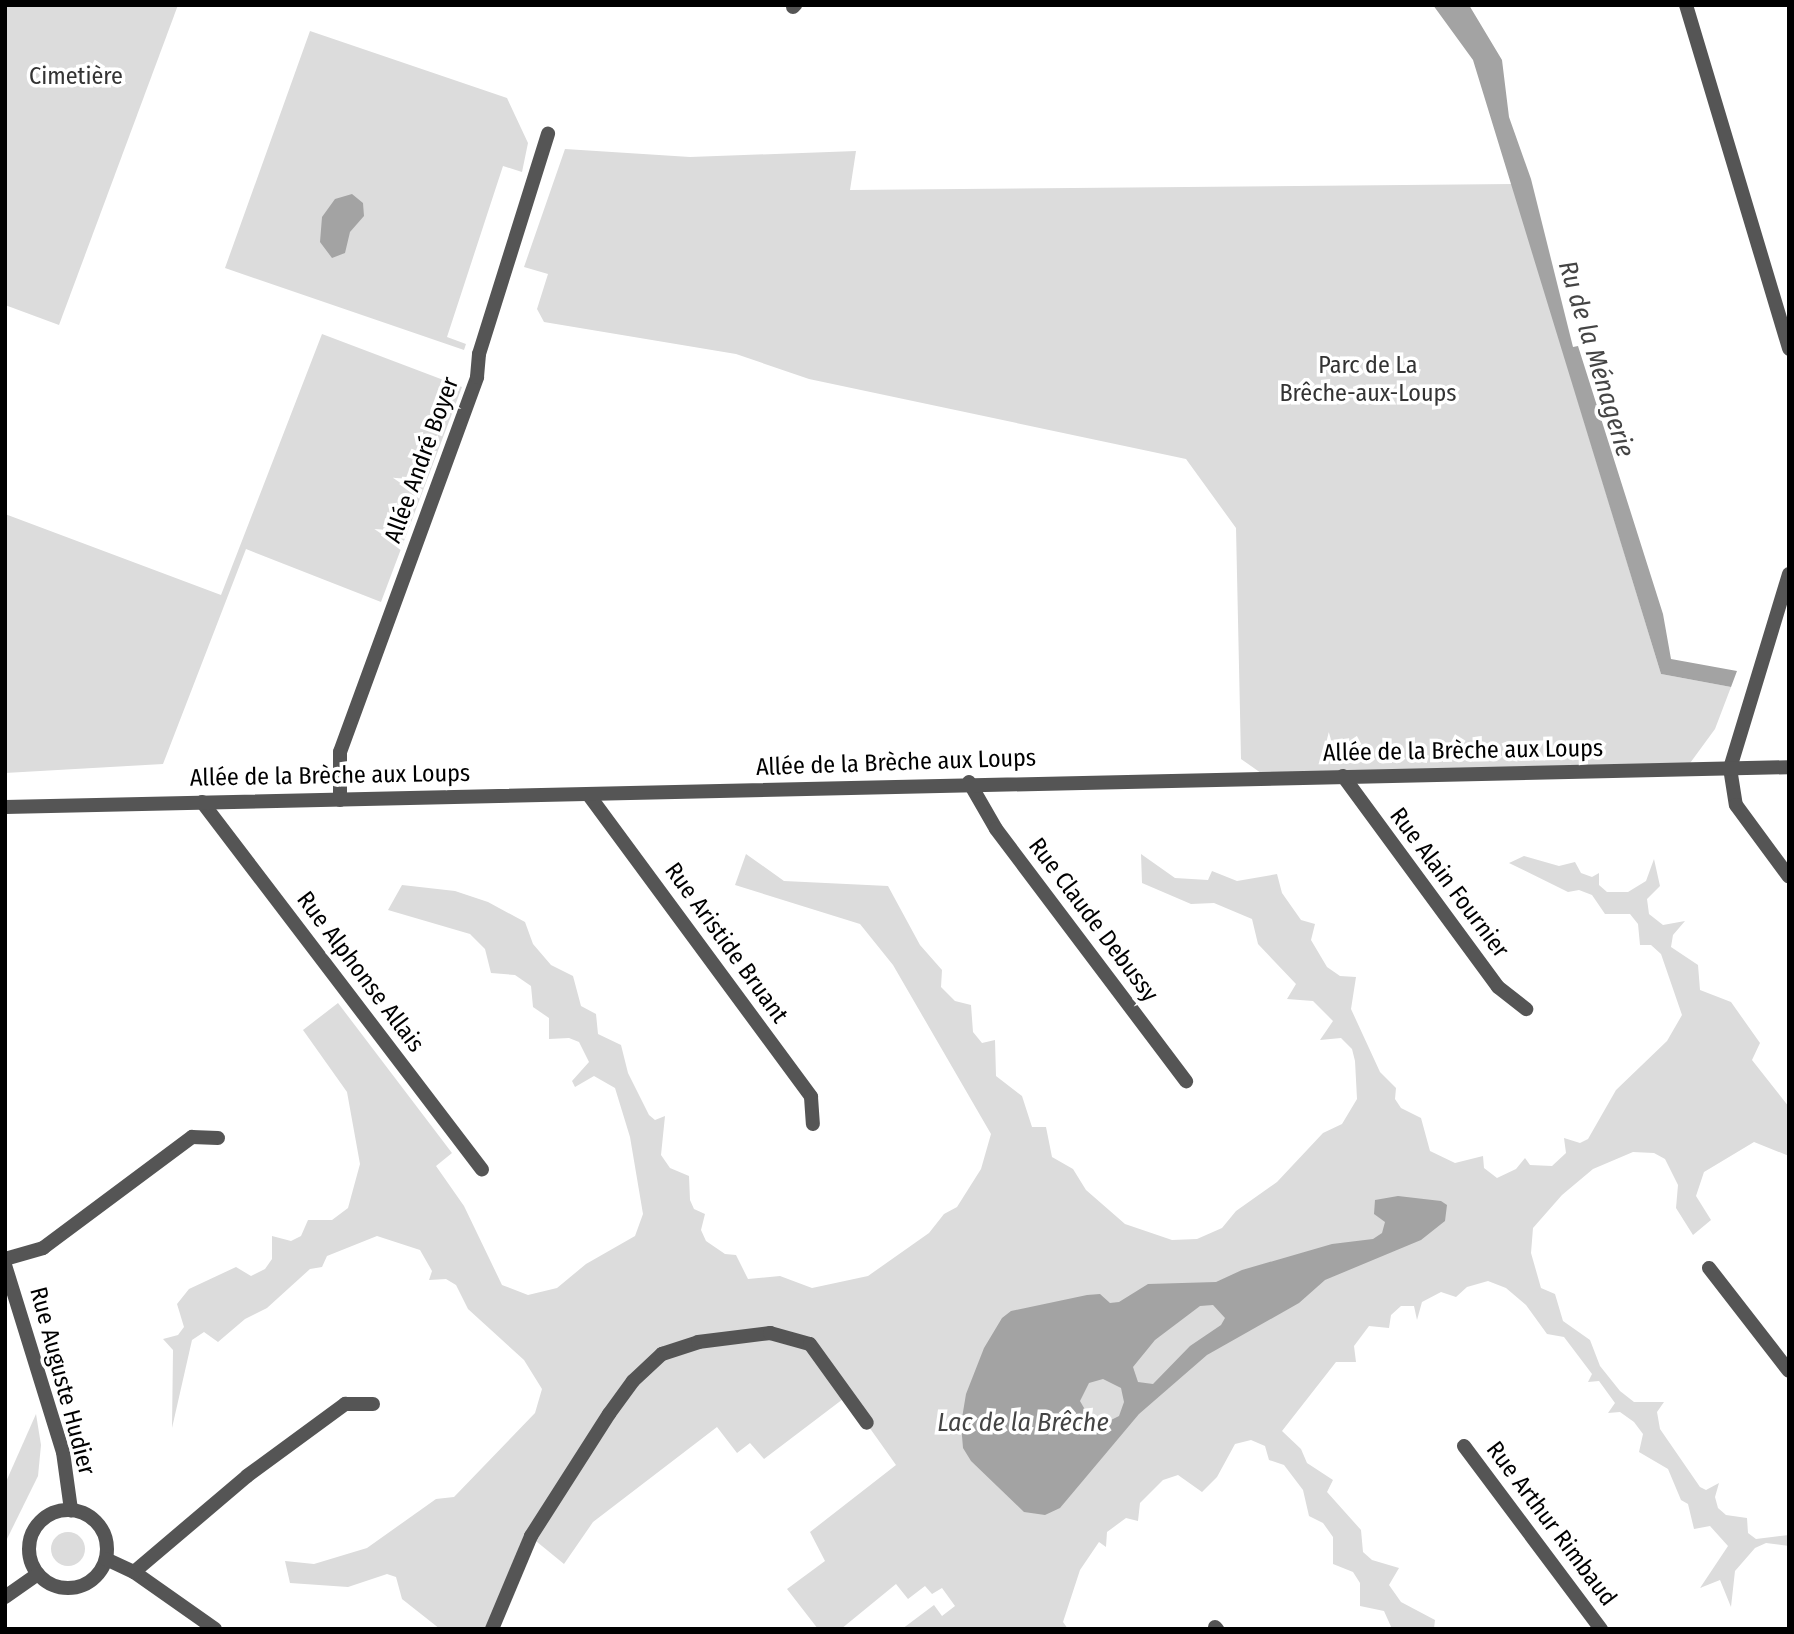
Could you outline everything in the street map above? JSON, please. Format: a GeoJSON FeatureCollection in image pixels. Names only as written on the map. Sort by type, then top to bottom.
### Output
{"type":"FeatureCollection","features":[{"type":"Feature","properties":{"kind":"street"},"geometry":{"type":"LineString","coordinates":[[1686,5],[1789,349]]}},
{"type":"Feature","properties":{"kind":"street","name":"Allée André Boyer"},"geometry":{"type":"LineString","coordinates":[[340,800],[340,752],[477,377],[479,354],[548,134]]}},
{"type":"Feature","properties":{"kind":"street"},"geometry":{"type":"LineString","coordinates":[[1789,574],[1730,768],[1736,805],[1789,877]]}},
{"type":"Feature","properties":{"kind":"street","name":"Allée de la Brèche aux Loups"},"geometry":{"type":"LineString","coordinates":[[5,807],[588,794],[969,782],[1789,767]]}},
{"type":"Feature","properties":{"kind":"street","name":"Rue Alain Fournier"},"geometry":{"type":"LineString","coordinates":[[1343,776],[1498,987],[1526,1009]]}},
{"type":"Feature","properties":{"kind":"street","name":"Rue Claude Debussy"},"geometry":{"type":"LineString","coordinates":[[969,782],[996,829],[1186,1081]]}},
{"type":"Feature","properties":{"kind":"street","name":"Rue Aristide Bruant"},"geometry":{"type":"LineString","coordinates":[[588,794],[811,1097],[813,1124]]}},
{"type":"Feature","properties":{"kind":"street","name":"Rue Alphonse Allais"},"geometry":{"type":"LineString","coordinates":[[202,802],[482,1170]]}},
{"type":"Feature","properties":{"kind":"street"},"geometry":{"type":"LineString","coordinates":[[5,1259],[43,1248],[192,1137],[218,1138]]}},
{"type":"Feature","properties":{"kind":"street","name":"Rue Auguste Hudier"},"geometry":{"type":"LineString","coordinates":[[5,1265],[63,1451],[71,1510]]}},
{"type":"Feature","properties":{"kind":"street"},"geometry":{"type":"LineString","coordinates":[[1709,1268],[1789,1371]]}},
{"type":"Feature","properties":{"kind":"street"},"geometry":{"type":"LineString","coordinates":[[492,1629],[531,1536],[609,1414],[633,1381],[662,1354],[698,1342],[770,1332],[810,1344],[867,1423]]}},
{"type":"Feature","properties":{"kind":"street"},"geometry":{"type":"LineString","coordinates":[[134,1572],[247,1476],[345,1405],[373,1404]]}},
{"type":"Feature","properties":{"kind":"street","name":"Rue Arthur Rimbaud"},"geometry":{"type":"LineString","coordinates":[[1464,1446],[1601,1629]]}},
{"type":"Feature","properties":{"kind":"street"},"geometry":{"type":"LineString","coordinates":[[71,1510],[83,1512],[100,1527],[106,1537],[106,1559],[95,1577],[79,1586],[61,1587],[38,1574],[29,1550],[37,1525],[58,1511],[71,1510]]}},
{"type":"Feature","properties":{"kind":"street"},"geometry":{"type":"LineString","coordinates":[[106,1559],[134,1572],[215,1629]]}},
{"type":"Feature","properties":{"kind":"street"},"geometry":{"type":"LineString","coordinates":[[5,1597],[38,1574]]}},
{"type":"Feature","properties":{"kind":"green space","name":"Cimetière"},"geometry":{"type":"Polygon","coordinates":[[[5,5],[178,5],[59,325],[5,305],[5,5]]]}},
{"type":"Feature","properties":{"kind":"green space"},"geometry":{"type":"Polygon","coordinates":[[[310,31],[507,98],[528,143],[522,172],[503,166],[447,337],[466,344],[464,350],[225,268],[310,31]]]}},
{"type":"Feature","properties":{"kind":"green space","name":"Parc de La Brêche-aux-Loups"},"geometry":{"type":"Polygon","coordinates":[[[565,149],[690,157],[856,151],[850,190],[1512,184],[1661,674],[1731,687],[1715,729],[1685,770],[1261,773],[1241,759],[1236,528],[1186,459],[809,379],[736,354],[544,322],[537,309],[548,274],[524,267],[565,149]]]}},
{"type":"Feature","properties":{"kind":"green space"},"geometry":{"type":"Polygon","coordinates":[[[322,334],[462,387],[381,602],[246,549],[163,764],[5,773],[5,514],[221,595],[322,334]]]}},
{"type":"Feature","properties":{"kind":"green space"},"geometry":{"type":"Polygon","coordinates":[[[746,854],[784,881],[888,886],[920,945],[942,970],[941,987],[955,1001],[971,1005],[973,1032],[982,1043],[995,1040],[996,1076],[1022,1096],[1032,1127],[1046,1127],[1052,1157],[1073,1169],[1086,1190],[1125,1224],[1172,1240],[1197,1239],[1222,1228],[1236,1211],[1277,1182],[1323,1133],[1342,1124],[1357,1099],[1355,1061],[1352,1049],[1341,1038],[1320,1040],[1333,1021],[1313,1001],[1287,999],[1296,984],[1258,944],[1252,919],[1214,903],[1191,904],[1142,883],[1141,854],[1175,878],[1208,880],[1212,871],[1237,881],[1277,874],[1282,893],[1301,920],[1315,924],[1311,940],[1327,967],[1340,976],[1356,977],[1351,1009],[1380,1072],[1396,1088],[1395,1099],[1401,1108],[1421,1118],[1430,1151],[1455,1163],[1483,1156],[1484,1168],[1497,1178],[1516,1169],[1525,1158],[1530,1165],[1552,1166],[1566,1153],[1564,1138],[1580,1143],[1588,1139],[1616,1090],[1667,1041],[1682,1015],[1661,954],[1651,945],[1640,945],[1638,924],[1630,914],[1605,914],[1592,895],[1579,890],[1568,892],[1509,863],[1524,856],[1559,866],[1575,862],[1581,873],[1592,877],[1599,873],[1599,885],[1607,892],[1628,892],[1646,881],[1654,859],[1660,886],[1647,899],[1649,914],[1663,925],[1685,921],[1673,935],[1671,947],[1698,965],[1700,990],[1731,1002],[1760,1043],[1752,1060],[1789,1107],[1789,1156],[1754,1142],[1704,1172],[1696,1196],[1711,1220],[1693,1235],[1676,1208],[1678,1185],[1665,1159],[1654,1153],[1633,1152],[1593,1169],[1562,1195],[1533,1228],[1531,1253],[1541,1288],[1555,1294],[1563,1321],[1590,1340],[1600,1366],[1620,1391],[1634,1402],[1664,1402],[1657,1412],[1660,1429],[1700,1487],[1706,1490],[1719,1483],[1715,1497],[1718,1508],[1726,1515],[1747,1518],[1748,1533],[1756,1539],[1789,1535],[1789,1546],[1766,1543],[1755,1548],[1735,1571],[1731,1607],[1720,1580],[1700,1588],[1728,1546],[1710,1526],[1694,1529],[1688,1504],[1681,1500],[1668,1469],[1639,1452],[1643,1434],[1634,1422],[1620,1412],[1608,1413],[1615,1403],[1599,1381],[1588,1382],[1592,1374],[1564,1337],[1547,1334],[1526,1305],[1506,1288],[1488,1281],[1467,1287],[1456,1297],[1441,1292],[1422,1302],[1417,1320],[1414,1306],[1401,1306],[1391,1315],[1389,1328],[1369,1326],[1354,1346],[1356,1362],[1336,1362],[1282,1431],[1301,1449],[1307,1463],[1333,1480],[1327,1492],[1361,1530],[1363,1552],[1372,1560],[1399,1568],[1389,1585],[1401,1602],[1435,1620],[1434,1629],[1392,1629],[1384,1611],[1360,1606],[1360,1583],[1353,1572],[1333,1564],[1333,1537],[1323,1523],[1309,1516],[1303,1490],[1284,1465],[1269,1460],[1265,1446],[1251,1440],[1235,1444],[1217,1477],[1202,1492],[1178,1475],[1163,1480],[1140,1503],[1138,1521],[1126,1518],[1107,1532],[1106,1547],[1099,1542],[1080,1570],[1063,1622],[1068,1629],[902,1629],[934,1605],[942,1616],[955,1606],[942,1588],[932,1594],[925,1586],[908,1599],[896,1584],[841,1629],[818,1629],[787,1589],[825,1561],[810,1532],[896,1465],[847,1396],[764,1459],[750,1443],[737,1453],[717,1427],[593,1522],[564,1564],[531,1537],[492,1629],[440,1629],[402,1599],[396,1577],[387,1574],[348,1587],[290,1583],[285,1561],[314,1564],[367,1548],[436,1499],[454,1497],[535,1413],[542,1389],[524,1360],[468,1309],[456,1285],[446,1279],[429,1280],[432,1271],[420,1250],[377,1236],[327,1256],[322,1267],[310,1269],[267,1308],[245,1319],[218,1342],[204,1332],[192,1340],[172,1428],[173,1350],[163,1339],[178,1335],[184,1327],[177,1304],[189,1289],[236,1267],[251,1276],[265,1269],[272,1259],[272,1236],[291,1241],[301,1236],[308,1220],[332,1220],[348,1208],[360,1164],[347,1092],[303,1030],[338,1003],[452,1153],[436,1166],[464,1206],[502,1285],[528,1295],[557,1288],[586,1264],[635,1236],[643,1214],[630,1137],[615,1088],[594,1076],[575,1087],[572,1081],[589,1062],[579,1042],[569,1038],[549,1039],[549,1018],[533,1007],[531,986],[515,975],[491,973],[485,949],[470,934],[388,910],[402,885],[455,891],[488,902],[525,922],[533,944],[551,965],[573,976],[581,1006],[596,1014],[598,1034],[621,1045],[628,1073],[649,1115],[655,1120],[665,1116],[661,1155],[670,1168],[689,1176],[690,1200],[694,1209],[705,1214],[701,1230],[706,1241],[725,1254],[736,1255],[748,1279],[780,1276],[812,1288],[868,1276],[929,1233],[944,1214],[957,1207],[981,1169],[991,1134],[893,965],[860,924],[735,885],[746,854]]]}},
{"type":"Feature","properties":{"kind":"green space"},"geometry":{"type":"Polygon","coordinates":[[[36,1414],[41,1445],[38,1476],[5,1543],[5,1484],[36,1414]]]}},
{"type":"Feature","properties":{"kind":"green space"},"geometry":{"type":"Polygon","coordinates":[[[68,1532],[80,1537],[85,1549],[80,1561],[68,1566],[56,1561],[51,1549],[56,1537],[68,1532]]]}},
{"type":"Feature","properties":{"kind":"water"},"geometry":{"type":"Polygon","coordinates":[[[1433,5],[1469,5],[1502,60],[1509,117],[1531,179],[1573,347],[1578,346],[1663,614],[1671,659],[1737,671],[1731,687],[1661,674],[1473,60],[1433,5]]]}},
{"type":"Feature","properties":{"kind":"water"},"geometry":{"type":"Polygon","coordinates":[[[352,194],[363,203],[364,216],[350,232],[345,253],[332,258],[320,242],[322,217],[335,199],[352,194]]]}},
{"type":"Feature","properties":{"kind":"water","name":"Lac de la Brêche"},"geometry":{"type":"Polygon","coordinates":[[[1398,1196],[1441,1201],[1447,1205],[1445,1221],[1421,1240],[1325,1280],[1299,1303],[1207,1355],[1139,1414],[1060,1508],[1045,1515],[1024,1512],[971,1461],[963,1448],[961,1424],[966,1394],[984,1348],[1002,1318],[1011,1311],[1087,1295],[1100,1294],[1110,1303],[1119,1302],[1148,1284],[1216,1282],[1242,1270],[1332,1244],[1373,1239],[1382,1233],[1385,1222],[1374,1214],[1375,1200],[1398,1196]],[[1213,1305],[1200,1306],[1155,1340],[1133,1367],[1138,1382],[1153,1384],[1190,1346],[1221,1325],[1225,1318],[1213,1305]],[[1103,1379],[1089,1383],[1080,1401],[1091,1420],[1105,1423],[1119,1416],[1124,1402],[1121,1388],[1103,1379]]]}},
{"type":"Feature","properties":{"kind":"water label","name":"Ru de la Ménagerie"},"geometry":{"type":"Point","coordinates":[1596,359]}}]}
